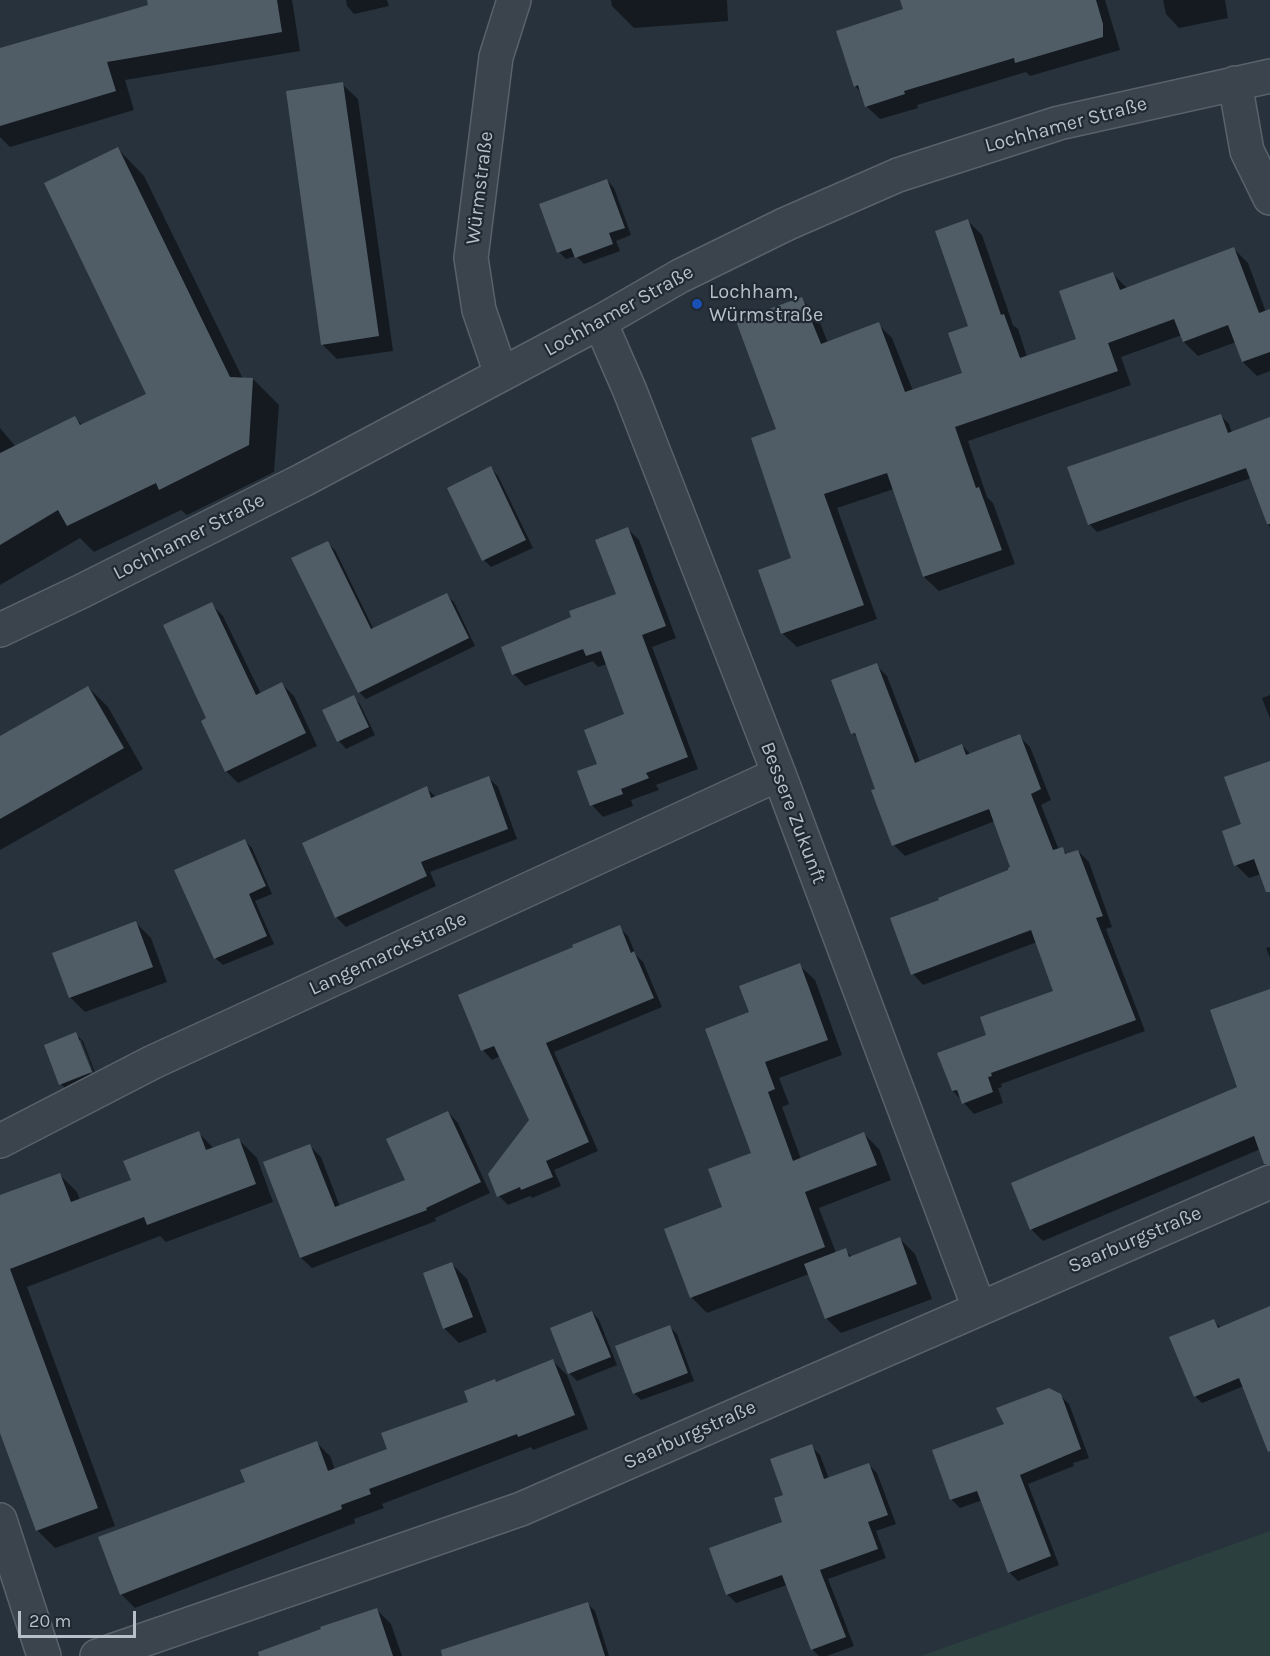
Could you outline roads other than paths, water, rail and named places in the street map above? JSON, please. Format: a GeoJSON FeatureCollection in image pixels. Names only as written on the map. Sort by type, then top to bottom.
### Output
{"type":"FeatureCollection","features":[{"type":"Feature","properties":{"kind":"street","name":"Würmstraße"},"geometry":{"type":"LineString","coordinates":[[501,375],[479,310],[471,258],[496,57],[514,0]]}},
{"type":"Feature","properties":{"kind":"street","name":"Lochhamer Straße"},"geometry":{"type":"LineString","coordinates":[[0,630],[292,485],[600,322],[680,276],[786,224],[898,175],[1059,123],[1270,76]]}},
{"type":"Feature","properties":{"kind":"street"},"geometry":{"type":"LineString","coordinates":[[1235,83],[1247,151],[1270,198]]}},
{"type":"Feature","properties":{"kind":"street","name":"Bessere Zukunft"},"geometry":{"type":"LineString","coordinates":[[600,322],[630,391],[779,774],[980,1308]]}},
{"type":"Feature","properties":{"kind":"street","name":"Langemarckstraße"},"geometry":{"type":"LineString","coordinates":[[0,1142],[153,1062],[779,774]]}},
{"type":"Feature","properties":{"kind":"street","name":"Saarburgstraße"},"geometry":{"type":"LineString","coordinates":[[97,1656],[521,1509],[1270,1182]]}},
{"type":"Feature","properties":{"kind":"street"},"geometry":{"type":"LineString","coordinates":[[0,1520],[44,1656]]}},
{"type":"Feature","properties":{"kind":"place","name":"Lochham, Würmstraße"},"geometry":{"type":"Point","coordinates":[697,304]}}]}
